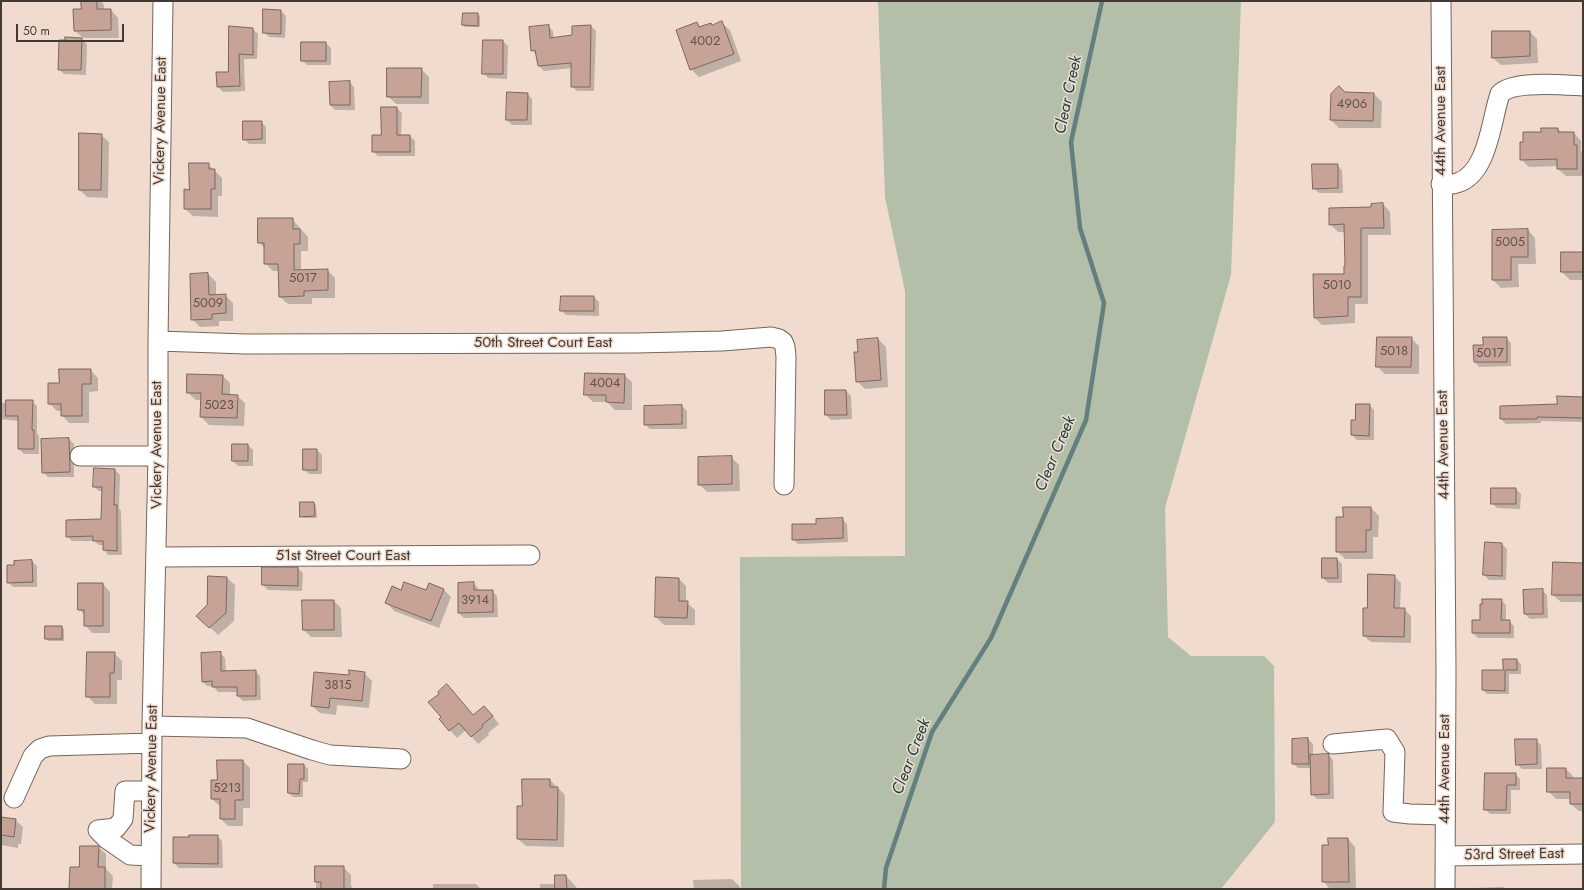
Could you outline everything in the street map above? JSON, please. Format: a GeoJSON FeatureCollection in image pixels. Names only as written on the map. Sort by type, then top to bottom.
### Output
{"type":"FeatureCollection","features":[{"type":"Feature","properties":{"kind":"street","name":"Vickery Avenue East"},"geometry":{"type":"LineString","coordinates":[[150,889],[158,456],[158,341],[163,1]]}},
{"type":"Feature","properties":{"kind":"street","name":"44th Avenue East"},"geometry":{"type":"LineString","coordinates":[[1441,1],[1441,184],[1446,663],[1445,889]]}},
{"type":"Feature","properties":{"kind":"street"},"geometry":{"type":"LineString","coordinates":[[1441,184],[1457,183],[1474,172],[1481,160],[1491,130],[1500,94],[1503,90],[1533,85],[1583,86]]}},
{"type":"Feature","properties":{"kind":"street","name":"50th Street Court East"},"geometry":{"type":"LineString","coordinates":[[158,341],[246,344],[620,343],[722,341],[766,337],[777,338],[784,344],[786,357],[784,485]]}},
{"type":"Feature","properties":{"kind":"street"},"geometry":{"type":"LineString","coordinates":[[80,456],[158,456]]}},
{"type":"Feature","properties":{"kind":"street","name":"51st Street Court East"},"geometry":{"type":"LineString","coordinates":[[156,557],[530,555]]}},
{"type":"Feature","properties":{"kind":"street"},"geometry":{"type":"LineString","coordinates":[[14,798],[33,756],[40,750],[49,746],[152,734],[247,728],[312,750],[330,754],[401,759]]}},
{"type":"Feature","properties":{"kind":"street"},"geometry":{"type":"LineString","coordinates":[[1333,744],[1387,739],[1395,752],[1394,812],[1445,815]]}},
{"type":"Feature","properties":{"kind":"street"},"geometry":{"type":"LineString","coordinates":[[151,791],[125,791],[123,819],[116,828],[98,830],[107,839],[130,855],[151,856]]}},
{"type":"Feature","properties":{"kind":"street","name":"53rd Street East"},"geometry":{"type":"LineString","coordinates":[[1445,856],[1583,854]]}},
{"type":"Feature","properties":{"kind":"green space"},"geometry":{"type":"Polygon","coordinates":[[[878,1],[1241,1],[1231,275],[1165,508],[1168,637],[1191,656],[1264,656],[1274,666],[1275,822],[1221,889],[741,889],[740,557],[905,556],[905,291],[885,197],[878,1]]]}},
{"type":"Feature","properties":{"kind":"building"},"geometry":{"type":"Polygon","coordinates":[[[81,1],[97,1],[97,9],[111,9],[111,30],[74,31],[73,9],[81,9],[81,1]]]}},
{"type":"Feature","properties":{"kind":"building"},"geometry":{"type":"Polygon","coordinates":[[[263,9],[281,10],[281,34],[263,33],[263,9]]]}},
{"type":"Feature","properties":{"kind":"building"},"geometry":{"type":"Polygon","coordinates":[[[463,13],[478,13],[478,26],[462,25],[463,13]]]}},
{"type":"Feature","properties":{"kind":"building"},"geometry":{"type":"Polygon","coordinates":[[[722,21],[734,54],[690,70],[676,30],[697,22],[699,27],[711,23],[712,25],[722,21]]]}},
{"type":"Feature","properties":{"kind":"building"},"geometry":{"type":"Polygon","coordinates":[[[549,25],[550,38],[572,35],[572,26],[591,25],[590,87],[571,87],[571,63],[538,66],[535,50],[531,51],[529,27],[549,25]]]}},
{"type":"Feature","properties":{"kind":"building"},"geometry":{"type":"Polygon","coordinates":[[[229,26],[253,28],[253,55],[239,54],[240,86],[217,87],[216,72],[228,72],[229,26]]]}},
{"type":"Feature","properties":{"kind":"building"},"geometry":{"type":"Polygon","coordinates":[[[1492,31],[1530,31],[1530,56],[1492,58],[1492,31]]]}},
{"type":"Feature","properties":{"kind":"building"},"geometry":{"type":"Polygon","coordinates":[[[65,37],[82,38],[81,70],[58,70],[59,40],[65,40],[65,37]]]}},
{"type":"Feature","properties":{"kind":"building"},"geometry":{"type":"Polygon","coordinates":[[[483,40],[503,40],[503,74],[482,74],[483,40]]]}},
{"type":"Feature","properties":{"kind":"building"},"geometry":{"type":"Polygon","coordinates":[[[301,42],[326,42],[326,61],[301,61],[301,42]]]}},
{"type":"Feature","properties":{"kind":"building"},"geometry":{"type":"Polygon","coordinates":[[[387,68],[422,68],[421,97],[387,97],[387,68]]]}},
{"type":"Feature","properties":{"kind":"building"},"geometry":{"type":"Polygon","coordinates":[[[350,81],[350,105],[330,105],[329,82],[350,81]]]}},
{"type":"Feature","properties":{"kind":"building"},"geometry":{"type":"Polygon","coordinates":[[[1339,86],[1345,92],[1374,93],[1373,121],[1330,120],[1331,94],[1339,86]]]}},
{"type":"Feature","properties":{"kind":"building"},"geometry":{"type":"Polygon","coordinates":[[[507,92],[528,93],[527,120],[506,120],[507,92]]]}},
{"type":"Feature","properties":{"kind":"building"},"geometry":{"type":"Polygon","coordinates":[[[381,107],[397,107],[397,135],[410,135],[410,152],[372,152],[372,135],[381,135],[381,107]]]}},
{"type":"Feature","properties":{"kind":"building"},"geometry":{"type":"Polygon","coordinates":[[[243,121],[262,121],[262,139],[243,140],[243,121]]]}},
{"type":"Feature","properties":{"kind":"building"},"geometry":{"type":"Polygon","coordinates":[[[1541,128],[1558,128],[1558,132],[1574,132],[1574,145],[1577,145],[1577,169],[1557,169],[1557,159],[1520,160],[1520,142],[1523,142],[1523,132],[1541,132],[1541,128]]]}},
{"type":"Feature","properties":{"kind":"building"},"geometry":{"type":"Polygon","coordinates":[[[79,133],[102,134],[101,190],[79,190],[79,133]]]}},
{"type":"Feature","properties":{"kind":"building"},"geometry":{"type":"Polygon","coordinates":[[[189,163],[209,163],[209,169],[215,169],[215,189],[211,189],[211,209],[184,209],[184,189],[189,190],[189,163]]]}},
{"type":"Feature","properties":{"kind":"building"},"geometry":{"type":"Polygon","coordinates":[[[1312,164],[1338,164],[1338,188],[1313,189],[1312,164]]]}},
{"type":"Feature","properties":{"kind":"building"},"geometry":{"type":"Polygon","coordinates":[[[1383,203],[1384,228],[1361,228],[1361,297],[1348,297],[1348,316],[1314,318],[1313,274],[1344,274],[1344,224],[1329,225],[1329,208],[1371,207],[1371,204],[1383,203]]]}},
{"type":"Feature","properties":{"kind":"building"},"geometry":{"type":"Polygon","coordinates":[[[258,218],[293,218],[293,229],[300,229],[300,244],[294,244],[294,270],[328,269],[328,290],[304,291],[304,296],[279,297],[278,264],[264,264],[264,243],[258,243],[258,218]]]}},
{"type":"Feature","properties":{"kind":"building"},"geometry":{"type":"Polygon","coordinates":[[[1528,229],[1528,257],[1511,257],[1511,280],[1492,280],[1492,230],[1528,229]]]}},
{"type":"Feature","properties":{"kind":"building"},"geometry":{"type":"Polygon","coordinates":[[[1561,252],[1583,252],[1583,272],[1561,272],[1561,252]]]}},
{"type":"Feature","properties":{"kind":"building"},"geometry":{"type":"Polygon","coordinates":[[[208,273],[209,295],[226,294],[226,313],[212,314],[212,319],[191,320],[190,274],[208,273]]]}},
{"type":"Feature","properties":{"kind":"building"},"geometry":{"type":"Polygon","coordinates":[[[561,296],[594,296],[594,311],[560,311],[561,296]]]}},
{"type":"Feature","properties":{"kind":"building"},"geometry":{"type":"Polygon","coordinates":[[[1377,337],[1412,337],[1411,367],[1376,367],[1377,337]]]}},
{"type":"Feature","properties":{"kind":"building"},"geometry":{"type":"Polygon","coordinates":[[[1483,337],[1507,337],[1507,362],[1474,362],[1473,345],[1483,345],[1483,337]]]}},
{"type":"Feature","properties":{"kind":"building"},"geometry":{"type":"Polygon","coordinates":[[[878,338],[881,380],[856,382],[854,352],[858,352],[857,340],[878,338]]]}},
{"type":"Feature","properties":{"kind":"building"},"geometry":{"type":"Polygon","coordinates":[[[59,369],[91,369],[91,384],[82,384],[82,416],[61,416],[61,404],[48,404],[48,383],[59,383],[59,369]]]}},
{"type":"Feature","properties":{"kind":"building"},"geometry":{"type":"Polygon","coordinates":[[[585,373],[625,374],[624,403],[606,402],[606,395],[584,395],[585,373]]]}},
{"type":"Feature","properties":{"kind":"building"},"geometry":{"type":"Polygon","coordinates":[[[187,374],[223,375],[222,394],[238,395],[237,418],[200,417],[201,393],[187,393],[187,374]]]}},
{"type":"Feature","properties":{"kind":"building"},"geometry":{"type":"Polygon","coordinates":[[[825,390],[846,390],[847,415],[825,415],[825,390]]]}},
{"type":"Feature","properties":{"kind":"building"},"geometry":{"type":"Polygon","coordinates":[[[1557,396],[1583,397],[1583,418],[1537,417],[1537,419],[1500,419],[1500,406],[1557,404],[1557,396]]]}},
{"type":"Feature","properties":{"kind":"building"},"geometry":{"type":"Polygon","coordinates":[[[6,400],[33,400],[32,430],[34,430],[34,449],[18,449],[18,416],[6,416],[6,400]]]}},
{"type":"Feature","properties":{"kind":"building"},"geometry":{"type":"Polygon","coordinates":[[[1356,404],[1370,404],[1369,436],[1351,435],[1351,420],[1355,420],[1356,404]]]}},
{"type":"Feature","properties":{"kind":"building"},"geometry":{"type":"Polygon","coordinates":[[[682,405],[682,424],[644,425],[644,406],[682,405]]]}},
{"type":"Feature","properties":{"kind":"building"},"geometry":{"type":"Polygon","coordinates":[[[69,438],[70,472],[42,473],[41,439],[69,438]]]}},
{"type":"Feature","properties":{"kind":"building"},"geometry":{"type":"Polygon","coordinates":[[[232,444],[248,444],[248,461],[232,461],[232,444]]]}},
{"type":"Feature","properties":{"kind":"building"},"geometry":{"type":"Polygon","coordinates":[[[303,449],[317,449],[317,470],[303,470],[303,449]]]}},
{"type":"Feature","properties":{"kind":"building"},"geometry":{"type":"Polygon","coordinates":[[[732,456],[732,484],[698,485],[698,457],[732,456]]]}},
{"type":"Feature","properties":{"kind":"building"},"geometry":{"type":"Polygon","coordinates":[[[94,468],[115,469],[114,505],[117,505],[117,551],[103,550],[103,541],[93,541],[93,536],[66,537],[66,520],[101,519],[102,487],[93,487],[94,468]]]}},
{"type":"Feature","properties":{"kind":"building"},"geometry":{"type":"Polygon","coordinates":[[[1491,488],[1516,488],[1516,504],[1491,504],[1491,488]]]}},
{"type":"Feature","properties":{"kind":"building"},"geometry":{"type":"Polygon","coordinates":[[[300,502],[314,502],[315,516],[300,517],[300,502]]]}},
{"type":"Feature","properties":{"kind":"building"},"geometry":{"type":"Polygon","coordinates":[[[1343,507],[1371,507],[1371,530],[1366,530],[1366,552],[1336,552],[1336,517],[1343,517],[1343,507]]]}},
{"type":"Feature","properties":{"kind":"building"},"geometry":{"type":"Polygon","coordinates":[[[843,518],[843,538],[792,540],[792,524],[816,524],[816,519],[843,518]]]}},
{"type":"Feature","properties":{"kind":"building"},"geometry":{"type":"Polygon","coordinates":[[[1485,542],[1502,543],[1502,576],[1483,575],[1485,542]]]}},
{"type":"Feature","properties":{"kind":"building"},"geometry":{"type":"Polygon","coordinates":[[[1322,558],[1337,558],[1338,578],[1322,578],[1322,558]]]}},
{"type":"Feature","properties":{"kind":"building"},"geometry":{"type":"Polygon","coordinates":[[[32,560],[33,582],[7,583],[7,565],[14,565],[14,561],[32,560]]]}},
{"type":"Feature","properties":{"kind":"building"},"geometry":{"type":"Polygon","coordinates":[[[1553,562],[1583,563],[1583,595],[1552,595],[1553,562]]]}},
{"type":"Feature","properties":{"kind":"building"},"geometry":{"type":"Polygon","coordinates":[[[262,567],[298,567],[298,586],[262,585],[262,567]]]}},
{"type":"Feature","properties":{"kind":"building"},"geometry":{"type":"Polygon","coordinates":[[[1368,574],[1395,575],[1394,608],[1405,608],[1404,637],[1363,636],[1363,608],[1367,608],[1368,574]]]}},
{"type":"Feature","properties":{"kind":"building"},"geometry":{"type":"Polygon","coordinates":[[[208,576],[227,577],[226,613],[209,628],[196,616],[207,605],[208,576]]]}},
{"type":"Feature","properties":{"kind":"building"},"geometry":{"type":"Polygon","coordinates":[[[656,577],[679,578],[679,601],[688,601],[687,618],[655,617],[656,577]]]}},
{"type":"Feature","properties":{"kind":"building"},"geometry":{"type":"Polygon","coordinates":[[[404,582],[426,590],[429,583],[444,589],[431,621],[385,603],[392,586],[401,590],[404,582]]]}},
{"type":"Feature","properties":{"kind":"building"},"geometry":{"type":"Polygon","coordinates":[[[474,582],[474,590],[493,590],[493,612],[458,613],[458,583],[474,582]]]}},
{"type":"Feature","properties":{"kind":"building"},"geometry":{"type":"Polygon","coordinates":[[[78,583],[103,583],[103,626],[84,626],[84,610],[78,610],[78,583]]]}},
{"type":"Feature","properties":{"kind":"building"},"geometry":{"type":"Polygon","coordinates":[[[1543,589],[1543,614],[1524,614],[1523,590],[1543,589]]]}},
{"type":"Feature","properties":{"kind":"building"},"geometry":{"type":"Polygon","coordinates":[[[1482,599],[1502,599],[1501,620],[1510,620],[1510,633],[1472,633],[1472,620],[1480,620],[1480,604],[1482,604],[1482,599]]]}},
{"type":"Feature","properties":{"kind":"building"},"geometry":{"type":"Polygon","coordinates":[[[302,600],[334,600],[334,630],[303,630],[302,600]]]}},
{"type":"Feature","properties":{"kind":"building"},"geometry":{"type":"Polygon","coordinates":[[[45,626],[62,626],[62,639],[45,639],[45,626]]]}},
{"type":"Feature","properties":{"kind":"building"},"geometry":{"type":"Polygon","coordinates":[[[87,652],[115,652],[114,673],[110,673],[110,697],[86,697],[87,652]]]}},
{"type":"Feature","properties":{"kind":"building"},"geometry":{"type":"Polygon","coordinates":[[[221,652],[221,671],[256,670],[256,696],[237,696],[237,687],[212,687],[212,681],[202,682],[201,653],[221,652]]]}},
{"type":"Feature","properties":{"kind":"building"},"geometry":{"type":"Polygon","coordinates":[[[1503,659],[1517,659],[1517,670],[1505,670],[1505,691],[1482,690],[1482,670],[1503,670],[1503,659]]]}},
{"type":"Feature","properties":{"kind":"building"},"geometry":{"type":"Polygon","coordinates":[[[349,670],[365,672],[362,701],[330,698],[329,708],[311,706],[314,672],[349,675],[349,670]]]}},
{"type":"Feature","properties":{"kind":"building"},"geometry":{"type":"Polygon","coordinates":[[[447,684],[473,715],[484,706],[493,716],[471,737],[459,723],[449,731],[439,719],[441,717],[428,702],[439,694],[438,692],[447,684]]]}},
{"type":"Feature","properties":{"kind":"building"},"geometry":{"type":"Polygon","coordinates":[[[1308,738],[1309,764],[1292,764],[1292,739],[1308,738]]]}},
{"type":"Feature","properties":{"kind":"building"},"geometry":{"type":"Polygon","coordinates":[[[1515,739],[1537,739],[1537,764],[1516,765],[1515,739]]]}},
{"type":"Feature","properties":{"kind":"building"},"geometry":{"type":"Polygon","coordinates":[[[1329,754],[1329,794],[1311,795],[1310,755],[1329,754]]]}},
{"type":"Feature","properties":{"kind":"building"},"geometry":{"type":"Polygon","coordinates":[[[217,760],[243,760],[243,800],[235,800],[235,819],[220,819],[220,799],[211,799],[211,780],[217,780],[217,760]]]}},
{"type":"Feature","properties":{"kind":"building"},"geometry":{"type":"Polygon","coordinates":[[[288,764],[304,764],[304,779],[300,779],[299,794],[288,793],[288,764]]]}},
{"type":"Feature","properties":{"kind":"building"},"geometry":{"type":"Polygon","coordinates":[[[1547,768],[1566,768],[1566,778],[1583,778],[1583,804],[1570,804],[1570,792],[1547,792],[1547,768]]]}},
{"type":"Feature","properties":{"kind":"building"},"geometry":{"type":"Polygon","coordinates":[[[1485,773],[1516,773],[1516,785],[1507,785],[1506,810],[1484,810],[1485,773]]]}},
{"type":"Feature","properties":{"kind":"building"},"geometry":{"type":"Polygon","coordinates":[[[522,779],[550,779],[550,787],[558,787],[557,840],[517,839],[517,806],[522,806],[522,779]]]}},
{"type":"Feature","properties":{"kind":"building"},"geometry":{"type":"Polygon","coordinates":[[[1,817],[16,819],[14,837],[1,835],[1,817]]]}},
{"type":"Feature","properties":{"kind":"building"},"geometry":{"type":"Polygon","coordinates":[[[189,835],[218,835],[218,864],[173,863],[173,837],[189,837],[189,835]]]}},
{"type":"Feature","properties":{"kind":"building"},"geometry":{"type":"Polygon","coordinates":[[[1328,838],[1348,838],[1349,882],[1322,882],[1322,845],[1328,845],[1328,838]]]}},
{"type":"Feature","properties":{"kind":"building"},"geometry":{"type":"Polygon","coordinates":[[[80,846],[99,846],[98,867],[105,867],[105,889],[69,889],[70,867],[79,867],[80,846]]]}},
{"type":"Feature","properties":{"kind":"building"},"geometry":{"type":"Polygon","coordinates":[[[315,866],[344,866],[344,889],[321,889],[321,882],[315,882],[315,866]]]}},
{"type":"Feature","properties":{"kind":"building"},"geometry":{"type":"Polygon","coordinates":[[[555,875],[566,875],[567,889],[555,889],[555,875]]]}},
{"type":"Feature","properties":{"kind":"waterway","name":"Clear Creek"},"geometry":{"type":"LineString","coordinates":[[884,889],[886,868],[932,732],[991,638],[1086,420],[1104,303],[1080,228],[1071,142],[1102,1]]}}]}
